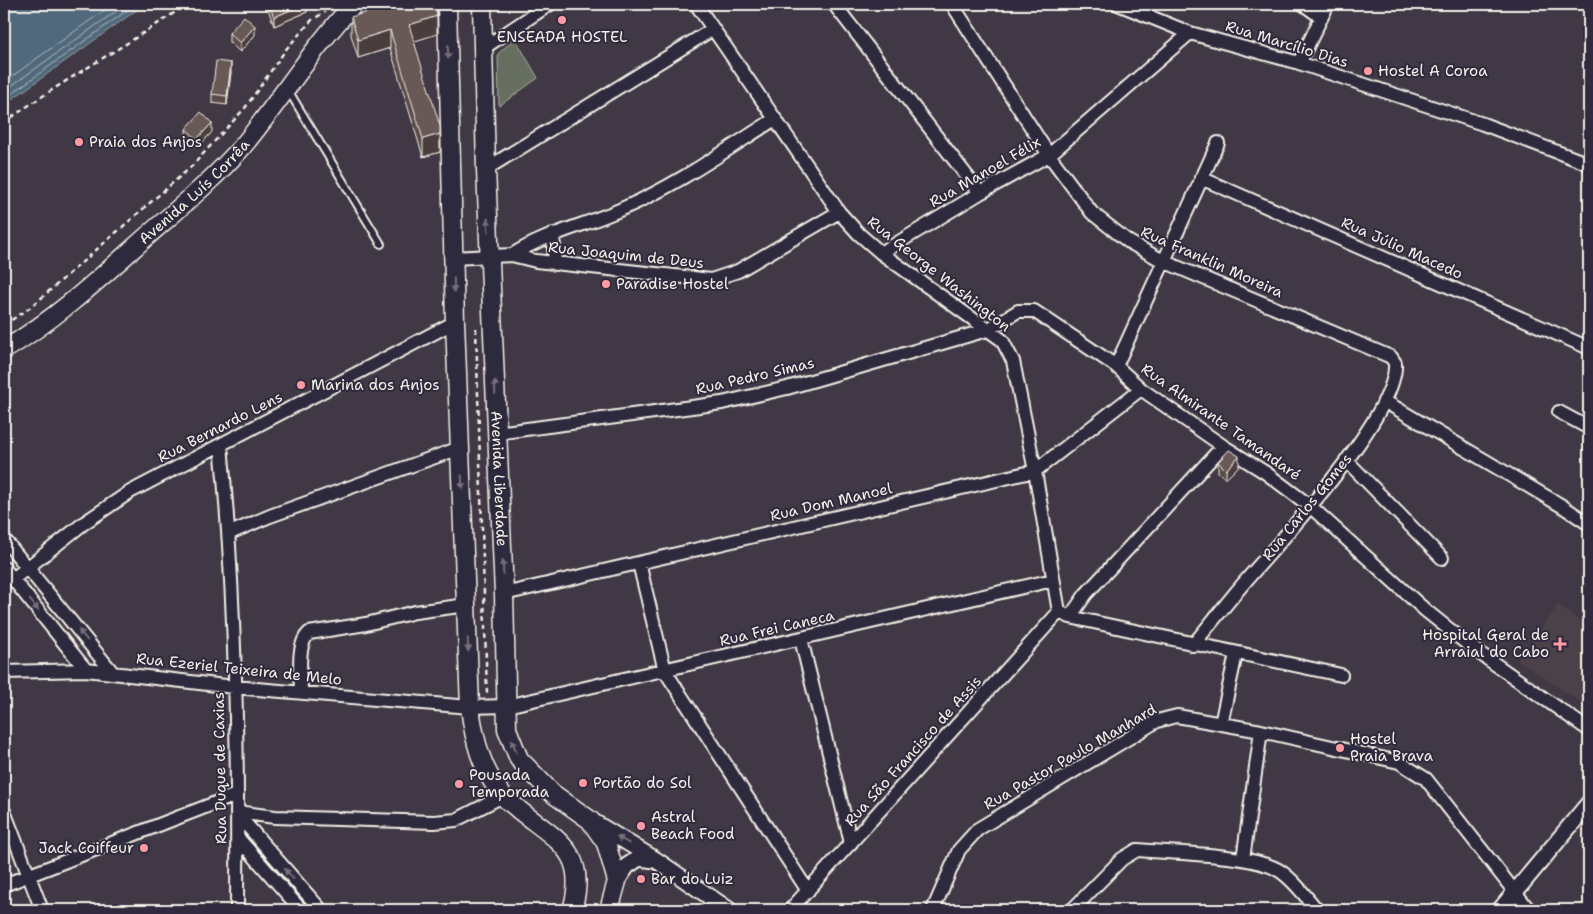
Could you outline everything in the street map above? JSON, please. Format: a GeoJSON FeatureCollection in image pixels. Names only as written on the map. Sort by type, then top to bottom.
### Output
{"type":"FeatureCollection","features":[{"type":"Feature","properties":{"kind":"main road","name":"Avenida Luís Corrêa"},"geometry":{"type":"LineString","coordinates":[[4,350],[61,312],[196,193],[242,146],[286,86],[354,4]]}},
{"type":"Feature","properties":{"kind":"main road"},"geometry":{"type":"LineString","coordinates":[[448,4],[455,322],[470,706],[474,736],[484,767],[503,796],[559,840],[574,861],[578,889],[572,910]]}},
{"type":"Feature","properties":{"kind":"main road","name":"Avenida Liberdade"},"geometry":{"type":"LineString","coordinates":[[482,4],[486,169],[504,594],[507,729],[519,759],[552,793],[590,820],[606,843],[617,881]]}},
{"type":"Feature","properties":{"kind":"main road"},"geometry":{"type":"LineString","coordinates":[[609,910],[617,881]]}},
{"type":"Feature","properties":{"kind":"street"},"geometry":{"type":"LineString","coordinates":[[482,49],[550,4]]}},
{"type":"Feature","properties":{"kind":"street","name":"Rua George Washington"},"geometry":{"type":"LineString","coordinates":[[696,4],[839,212],[858,234],[881,253],[1002,340],[1013,362],[1036,471],[1053,580],[1064,615]]}},
{"type":"Feature","properties":{"kind":"street"},"geometry":{"type":"LineString","coordinates":[[834,4],[980,193]]}},
{"type":"Feature","properties":{"kind":"street","name":"Rua Franklin Moreira"},"geometry":{"type":"LineString","coordinates":[[952,4],[1048,155],[1092,213],[1129,242],[1163,260],[1391,357]]}},
{"type":"Feature","properties":{"kind":"street","name":"Rua Marcílio Dias"},"geometry":{"type":"LineString","coordinates":[[1118,4],[1190,33],[1299,63],[1483,124],[1589,164]]}},
{"type":"Feature","properties":{"kind":"street"},"geometry":{"type":"LineString","coordinates":[[1303,4],[1321,17]]}},
{"type":"Feature","properties":{"kind":"street"},"geometry":{"type":"LineString","coordinates":[[1299,63],[1328,4]]}},
{"type":"Feature","properties":{"kind":"street"},"geometry":{"type":"LineString","coordinates":[[486,169],[713,28]]}},
{"type":"Feature","properties":{"kind":"street","name":"Rua Manoel Félix"},"geometry":{"type":"LineString","coordinates":[[881,253],[980,193],[1048,155],[1190,33]]}},
{"type":"Feature","properties":{"kind":"street"},"geometry":{"type":"LineString","coordinates":[[512,255],[528,245],[553,234],[624,208],[685,176],[775,119]]}},
{"type":"Feature","properties":{"kind":"street"},"geometry":{"type":"LineString","coordinates":[[1116,366],[1218,143]]}},
{"type":"Feature","properties":{"kind":"street","name":"Rua Júlio Macedo"},"geometry":{"type":"LineString","coordinates":[[1201,178],[1589,348]]}},
{"type":"Feature","properties":{"kind":"street","name":"Rua Joaquim de Deus"},"geometry":{"type":"LineString","coordinates":[[454,258],[512,255],[555,264],[711,280],[738,270],[839,212]]}},
{"type":"Feature","properties":{"kind":"street"},"geometry":{"type":"LineString","coordinates":[[553,234],[555,264]]}},
{"type":"Feature","properties":{"kind":"street","name":"Rua Almirante Tamandaré"},"geometry":{"type":"LineString","coordinates":[[986,330],[1018,311],[1034,311],[1116,366],[1141,389],[1223,446],[1266,473],[1310,506],[1425,610],[1475,650],[1589,730]]}},
{"type":"Feature","properties":{"kind":"street","name":"Rua Bernardo Lens"},"geometry":{"type":"LineString","coordinates":[[13,579],[130,492],[455,322]]}},
{"type":"Feature","properties":{"kind":"street","name":"Rua Pedro Simas"},"geometry":{"type":"LineString","coordinates":[[496,433],[722,403],[787,388],[986,330]]}},
{"type":"Feature","properties":{"kind":"street","name":"Rua Carlos Gomes"},"geometry":{"type":"LineString","coordinates":[[1193,645],[1310,506],[1366,434],[1384,401],[1395,367],[1391,357]]}},
{"type":"Feature","properties":{"kind":"street","name":"Rua Dom Manoel"},"geometry":{"type":"LineString","coordinates":[[504,594],[1036,471],[1141,389]]}},
{"type":"Feature","properties":{"kind":"street"},"geometry":{"type":"LineString","coordinates":[[1384,401],[1562,506],[1589,524]]}},
{"type":"Feature","properties":{"kind":"street"},"geometry":{"type":"LineString","coordinates":[[1559,412],[1589,428]]}},
{"type":"Feature","properties":{"kind":"street","name":"Rua Duque de Caxias"},"geometry":{"type":"LineString","coordinates":[[221,445],[230,533],[238,838],[237,910]]}},
{"type":"Feature","properties":{"kind":"street","name":"Rua São Francisco de Assis"},"geometry":{"type":"LineString","coordinates":[[790,910],[1223,446]]}},
{"type":"Feature","properties":{"kind":"street"},"geometry":{"type":"LineString","coordinates":[[230,533],[270,516],[460,448]]}},
{"type":"Feature","properties":{"kind":"street"},"geometry":{"type":"LineString","coordinates":[[1346,460],[1442,558]]}},
{"type":"Feature","properties":{"kind":"street"},"geometry":{"type":"LineString","coordinates":[[4,539],[28,566],[113,673]]}},
{"type":"Feature","properties":{"kind":"street"},"geometry":{"type":"LineString","coordinates":[[639,563],[664,671],[808,891]]}},
{"type":"Feature","properties":{"kind":"street"},"geometry":{"type":"LineString","coordinates":[[4,568],[86,670]]}},
{"type":"Feature","properties":{"kind":"street","name":"Rua Frei Caneca"},"geometry":{"type":"LineString","coordinates":[[507,706],[802,640],[1053,580]]}},
{"type":"Feature","properties":{"kind":"street"},"geometry":{"type":"LineString","coordinates":[[301,691],[301,659],[306,636],[310,632],[366,624],[415,612],[467,606]]}},
{"type":"Feature","properties":{"kind":"street"},"geometry":{"type":"LineString","coordinates":[[1064,615],[1193,645],[1341,675]]}},
{"type":"Feature","properties":{"kind":"street"},"geometry":{"type":"LineString","coordinates":[[802,640],[851,843]]}},
{"type":"Feature","properties":{"kind":"street"},"geometry":{"type":"LineString","coordinates":[[1221,724],[1236,654]]}},
{"type":"Feature","properties":{"kind":"street","name":"Rua Ezeriel Teixeira de Melo"},"geometry":{"type":"LineString","coordinates":[[4,672],[86,670],[234,687],[470,706],[507,706]]}},
{"type":"Feature","properties":{"kind":"street","name":"Rua Pastor Paulo Manhard"},"geometry":{"type":"LineString","coordinates":[[933,910],[959,850],[978,829],[1157,721],[1177,716],[1261,731],[1399,762],[1426,779],[1530,910]]}},
{"type":"Feature","properties":{"kind":"street"},"geometry":{"type":"LineString","coordinates":[[1243,859],[1261,731]]}},
{"type":"Feature","properties":{"kind":"street"},"geometry":{"type":"LineString","coordinates":[[4,884],[236,795]]}},
{"type":"Feature","properties":{"kind":"street"},"geometry":{"type":"LineString","coordinates":[[237,814],[434,822],[456,820],[503,796]]}},
{"type":"Feature","properties":{"kind":"street"},"geometry":{"type":"LineString","coordinates":[[1500,910],[1589,803]]}},
{"type":"Feature","properties":{"kind":"street"},"geometry":{"type":"LineString","coordinates":[[4,811],[42,910]]}},
{"type":"Feature","properties":{"kind":"street"},"geometry":{"type":"LineString","coordinates":[[237,814],[321,910]]}},
{"type":"Feature","properties":{"kind":"street"},"geometry":{"type":"LineString","coordinates":[[590,820],[656,860],[729,910]]}},
{"type":"Feature","properties":{"kind":"street"},"geometry":{"type":"LineString","coordinates":[[238,838],[301,910]]}},
{"type":"Feature","properties":{"kind":"street"},"geometry":{"type":"LineString","coordinates":[[238,874],[252,853],[257,838]]}},
{"type":"Feature","properties":{"kind":"street"},"geometry":{"type":"LineString","coordinates":[[1072,910],[1122,859],[1137,850],[1243,859],[1279,870],[1292,881],[1317,910]]}},
{"type":"Feature","properties":{"kind":"street"},"geometry":{"type":"LineString","coordinates":[[617,881],[627,866],[639,858],[656,860]]}},
{"type":"Feature","properties":{"kind":"lane"},"geometry":{"type":"LineString","coordinates":[[286,86],[381,244]]}},
{"type":"Feature","properties":{"kind":"path"},"geometry":{"type":"LineString","coordinates":[[4,124],[24,108],[143,35],[187,4]]}},
{"type":"Feature","properties":{"kind":"path"},"geometry":{"type":"LineString","coordinates":[[4,324],[31,308],[192,166],[245,108],[287,48],[312,20],[327,11]]}},
{"type":"Feature","properties":{"kind":"shaded area","name":"Hospital Geral de Arraial do Cabo"},"geometry":{"type":"Polygon","coordinates":[[[1558,605],[1589,628],[1589,708],[1518,660],[1558,605]]]}},
{"type":"Feature","properties":{"kind":"green space"},"geometry":{"type":"Polygon","coordinates":[[[515,38],[538,78],[499,106],[498,54],[515,38]]]}},
{"type":"Feature","properties":{"kind":"water"},"geometry":{"type":"Polygon","coordinates":[[[4,4],[145,4],[4,105],[4,4]]]}},
{"type":"Feature","properties":{"kind":"building"},"geometry":{"type":"Polygon","coordinates":[[[269,4],[305,4],[274,17],[269,4]]]}},
{"type":"Feature","properties":{"kind":"building"},"geometry":{"type":"Polygon","coordinates":[[[395,4],[434,4],[437,16],[409,25],[440,126],[440,134],[423,139],[390,30],[358,40],[351,17],[395,4]]]}},
{"type":"Feature","properties":{"kind":"building"},"geometry":{"type":"Polygon","coordinates":[[[244,16],[255,26],[240,43],[229,33],[244,16]]]}},
{"type":"Feature","properties":{"kind":"building"},"geometry":{"type":"Polygon","coordinates":[[[216,61],[231,63],[227,96],[212,94],[216,61]]]}},
{"type":"Feature","properties":{"kind":"building"},"geometry":{"type":"Polygon","coordinates":[[[201,112],[212,123],[197,139],[186,129],[201,112]]]}},
{"type":"Feature","properties":{"kind":"building"},"geometry":{"type":"Polygon","coordinates":[[[1229,450],[1239,456],[1226,470],[1218,462],[1229,450]]]}},
{"type":"Feature","properties":{"kind":"place","name":"ENSEADA HOSTEL"},"geometry":{"type":"Point","coordinates":[562,20]}},
{"type":"Feature","properties":{"kind":"place","name":"Hostel A Coroa"},"geometry":{"type":"Point","coordinates":[1368,71]}},
{"type":"Feature","properties":{"kind":"place","name":"Praia dos Anjos"},"geometry":{"type":"Point","coordinates":[79,142]}},
{"type":"Feature","properties":{"kind":"place","name":"Paradise Hostel"},"geometry":{"type":"Point","coordinates":[606,284]}},
{"type":"Feature","properties":{"kind":"place","name":"Marina dos Anjos"},"geometry":{"type":"Point","coordinates":[301,385]}},
{"type":"Feature","properties":{"kind":"place","name":"Hospital Geral de Arraial do Cabo"},"geometry":{"type":"Point","coordinates":[1560,644]}},
{"type":"Feature","properties":{"kind":"place","name":"Hostel Praia Brava"},"geometry":{"type":"Point","coordinates":[1340,748]}},
{"type":"Feature","properties":{"kind":"place","name":"Portão do Sol"},"geometry":{"type":"Point","coordinates":[583,783]}},
{"type":"Feature","properties":{"kind":"place","name":"Pousada Temporada"},"geometry":{"type":"Point","coordinates":[459,784]}},
{"type":"Feature","properties":{"kind":"place","name":"Astral Beach Food"},"geometry":{"type":"Point","coordinates":[641,826]}},
{"type":"Feature","properties":{"kind":"place","name":"Jack Coiffeur"},"geometry":{"type":"Point","coordinates":[144,848]}},
{"type":"Feature","properties":{"kind":"place","name":"Bar do Luiz"},"geometry":{"type":"Point","coordinates":[641,879]}}]}
